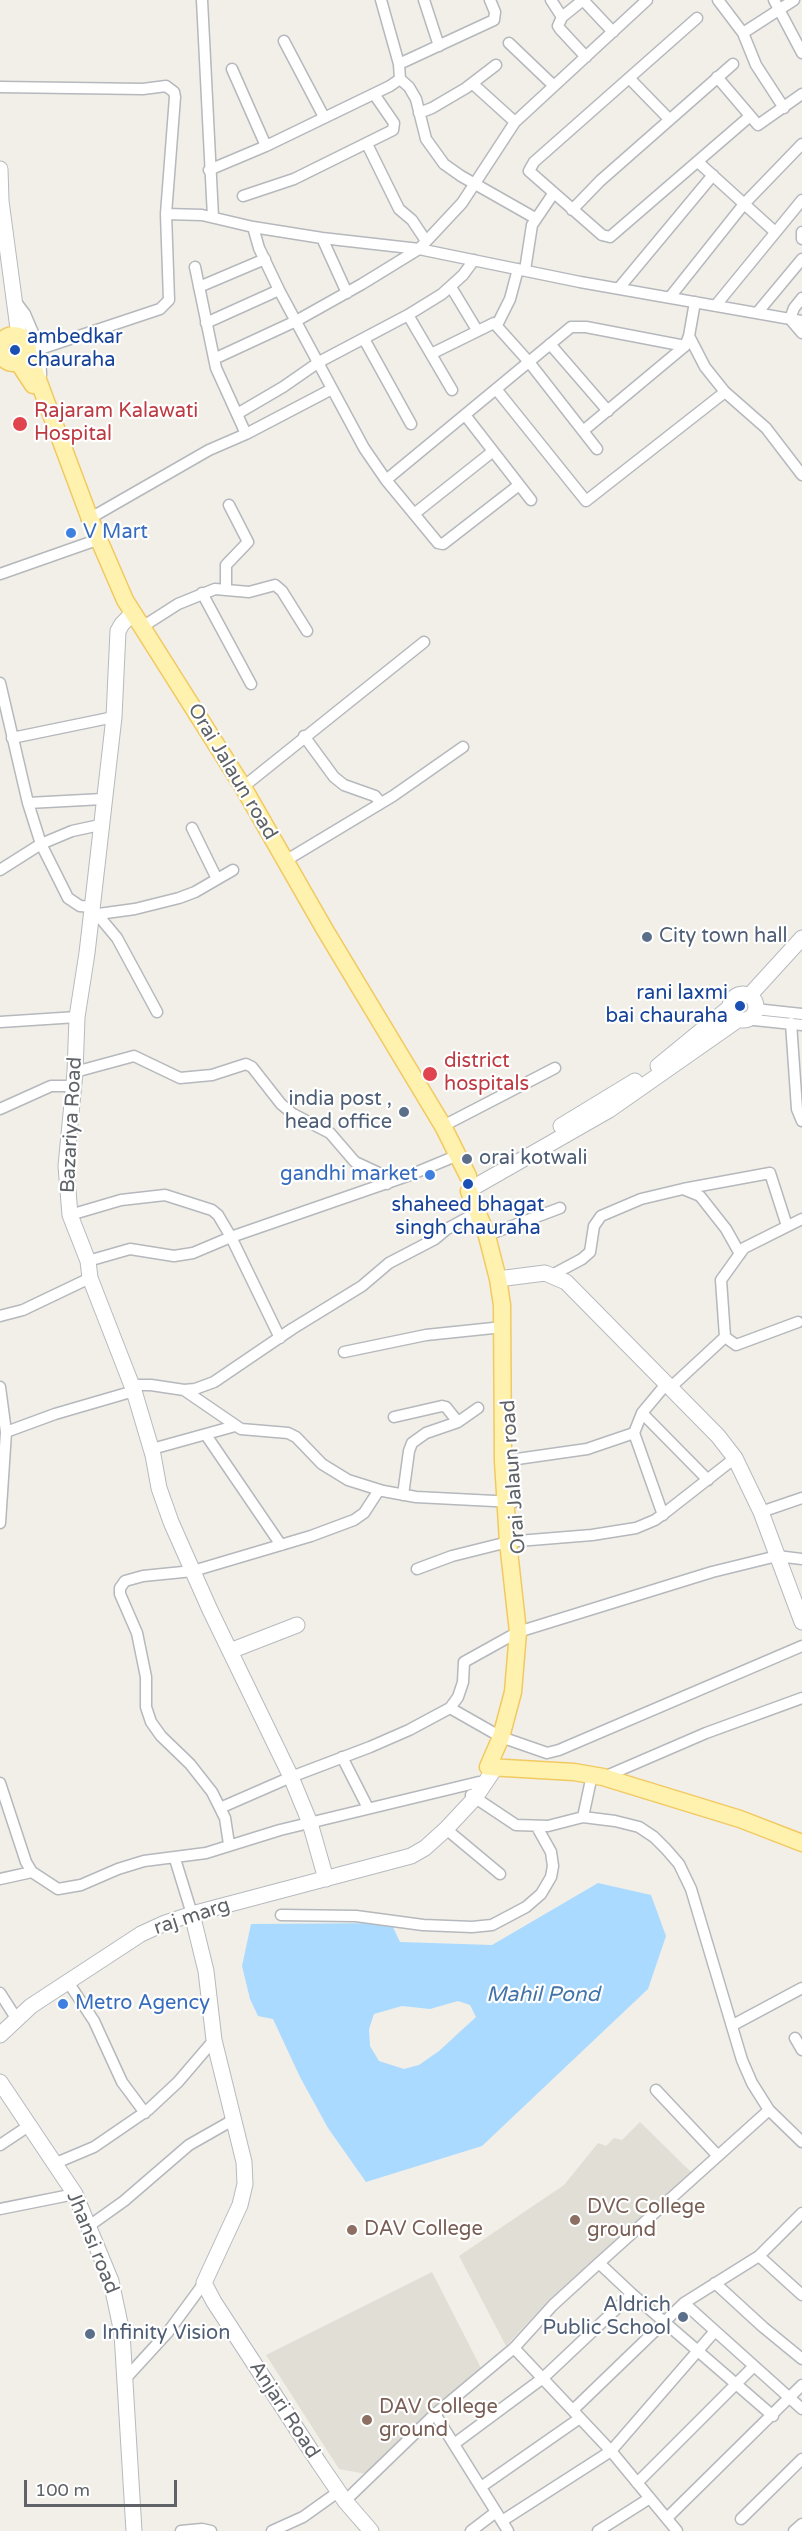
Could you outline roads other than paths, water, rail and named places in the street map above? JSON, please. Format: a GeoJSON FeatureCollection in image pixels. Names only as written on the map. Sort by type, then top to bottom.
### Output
{"type":"FeatureCollection","features":[{"type":"Feature","properties":{"kind":"main road","name":"Orai Jalaun road"},"geometry":{"type":"LineString","coordinates":[[19,336],[28,344],[13,352],[40,382],[87,520],[135,619],[243,787],[443,1126],[496,1232],[503,1279],[507,1461],[522,1631],[505,1738],[492,1768]]}},
{"type":"Feature","properties":{"kind":"main road"},"geometry":{"type":"LineString","coordinates":[[13,352],[37,394],[87,520],[91,542],[267,847],[451,1158],[470,1184]]}},
{"type":"Feature","properties":{"kind":"main road","name":"Orai Jalaun road"},"geometry":{"type":"LineString","coordinates":[[470,1184],[510,1306],[505,1396]]}},
{"type":"Feature","properties":{"kind":"main road"},"geometry":{"type":"LineString","coordinates":[[492,1768],[598,1776],[740,1819],[802,1843]]}},
{"type":"Feature","properties":{"kind":"street"},"geometry":{"type":"LineString","coordinates":[[202,0],[213,217]]}},
{"type":"Feature","properties":{"kind":"street"},"geometry":{"type":"LineString","coordinates":[[381,0],[399,64],[400,79],[409,87],[426,139],[435,154],[444,164],[475,185],[535,218]]}},
{"type":"Feature","properties":{"kind":"street"},"geometry":{"type":"LineString","coordinates":[[424,0],[439,46]]}},
{"type":"Feature","properties":{"kind":"street"},"geometry":{"type":"LineString","coordinates":[[399,64],[494,20],[495,12],[490,0]]}},
{"type":"Feature","properties":{"kind":"street"},"geometry":{"type":"LineString","coordinates":[[551,0],[562,17]]}},
{"type":"Feature","properties":{"kind":"street"},"geometry":{"type":"LineString","coordinates":[[586,57],[558,26],[562,17],[584,0],[613,32]]}},
{"type":"Feature","properties":{"kind":"street"},"geometry":{"type":"LineString","coordinates":[[718,0],[743,33],[756,64],[784,108]]}},
{"type":"Feature","properties":{"kind":"street"},"geometry":{"type":"LineString","coordinates":[[743,33],[777,5],[794,0]]}},
{"type":"Feature","properties":{"kind":"street"},"geometry":{"type":"LineString","coordinates":[[214,359],[296,321],[422,245],[462,203],[515,122],[613,32],[641,2]]}},
{"type":"Feature","properties":{"kind":"street"},"geometry":{"type":"LineString","coordinates":[[777,5],[802,53]]}},
{"type":"Feature","properties":{"kind":"street"},"geometry":{"type":"LineString","coordinates":[[697,18],[530,167],[529,171],[602,235],[610,237],[749,117]]}},
{"type":"Feature","properties":{"kind":"street"},"geometry":{"type":"LineString","coordinates":[[284,41],[324,117]]}},
{"type":"Feature","properties":{"kind":"street"},"geometry":{"type":"LineString","coordinates":[[509,43],[554,86]]}},
{"type":"Feature","properties":{"kind":"street"},"geometry":{"type":"LineString","coordinates":[[572,210],[600,181],[733,64]]}},
{"type":"Feature","properties":{"kind":"street"},"geometry":{"type":"LineString","coordinates":[[419,112],[432,108],[473,84],[496,65]]}},
{"type":"Feature","properties":{"kind":"street"},"geometry":{"type":"LineString","coordinates":[[232,69],[266,146]]}},
{"type":"Feature","properties":{"kind":"street"},"geometry":{"type":"LineString","coordinates":[[717,77],[758,125],[801,97]]}},
{"type":"Feature","properties":{"kind":"street"},"geometry":{"type":"LineString","coordinates":[[629,78],[669,119]]}},
{"type":"Feature","properties":{"kind":"street"},"geometry":{"type":"LineString","coordinates":[[209,170],[266,146],[400,79]]}},
{"type":"Feature","properties":{"kind":"street"},"geometry":{"type":"LineString","coordinates":[[473,84],[515,122]]}},
{"type":"Feature","properties":{"kind":"street"},"geometry":{"type":"LineString","coordinates":[[0,87],[143,89],[166,86],[171,88],[175,97],[166,214],[170,294],[165,305],[134,318],[13,352]]}},
{"type":"Feature","properties":{"kind":"street"},"geometry":{"type":"LineString","coordinates":[[243,196],[294,178],[367,144],[394,127],[394,123],[374,94]]}},
{"type":"Feature","properties":{"kind":"street"},"geometry":{"type":"LineString","coordinates":[[367,144],[399,209],[412,220],[422,245]]}},
{"type":"Feature","properties":{"kind":"street"},"geometry":{"type":"LineString","coordinates":[[670,297],[744,204],[802,144]]}},
{"type":"Feature","properties":{"kind":"street"},"geometry":{"type":"LineString","coordinates":[[698,162],[774,231]]}},
{"type":"Feature","properties":{"kind":"street"},"geometry":{"type":"LineString","coordinates":[[0,169],[19,336]]}},
{"type":"Feature","properties":{"kind":"street"},"geometry":{"type":"LineString","coordinates":[[619,288],[713,175]]}},
{"type":"Feature","properties":{"kind":"street"},"geometry":{"type":"LineString","coordinates":[[497,325],[522,270],[532,225],[553,194]]}},
{"type":"Feature","properties":{"kind":"street"},"geometry":{"type":"LineString","coordinates":[[716,305],[774,231],[802,200]]}},
{"type":"Feature","properties":{"kind":"street"},"geometry":{"type":"LineString","coordinates":[[166,214],[213,217],[253,227],[322,238],[422,245],[474,260],[522,270],[802,321]]}},
{"type":"Feature","properties":{"kind":"street"},"geometry":{"type":"LineString","coordinates":[[253,227],[259,248],[279,290],[364,448],[386,480],[438,543],[443,544],[519,485]]}},
{"type":"Feature","properties":{"kind":"street"},"geometry":{"type":"LineString","coordinates":[[802,232],[802,239]]}},
{"type":"Feature","properties":{"kind":"street"},"geometry":{"type":"LineString","coordinates":[[322,238],[347,292]]}},
{"type":"Feature","properties":{"kind":"street"},"geometry":{"type":"LineString","coordinates":[[757,313],[802,259]]}},
{"type":"Feature","properties":{"kind":"street"},"geometry":{"type":"LineString","coordinates":[[199,287],[265,260]]}},
{"type":"Feature","properties":{"kind":"street"},"geometry":{"type":"LineString","coordinates":[[237,414],[283,387],[319,362],[408,315],[451,287],[474,260]]}},
{"type":"Feature","properties":{"kind":"street"},"geometry":{"type":"LineString","coordinates":[[195,267],[214,359],[246,435]]}},
{"type":"Feature","properties":{"kind":"street"},"geometry":{"type":"LineString","coordinates":[[451,287],[477,330]]}},
{"type":"Feature","properties":{"kind":"street"},"geometry":{"type":"LineString","coordinates":[[206,323],[279,290]]}},
{"type":"Feature","properties":{"kind":"street"},"geometry":{"type":"LineString","coordinates":[[790,319],[794,308],[802,298]]}},
{"type":"Feature","properties":{"kind":"street"},"geometry":{"type":"LineString","coordinates":[[13,352],[29,321],[16,302]]}},
{"type":"Feature","properties":{"kind":"street"},"geometry":{"type":"LineString","coordinates":[[583,431],[687,341],[695,302]]}},
{"type":"Feature","properties":{"kind":"street"},"geometry":{"type":"LineString","coordinates":[[408,315],[452,390]]}},
{"type":"Feature","properties":{"kind":"street"},"geometry":{"type":"LineString","coordinates":[[790,319],[802,333]]}},
{"type":"Feature","properties":{"kind":"street"},"geometry":{"type":"LineString","coordinates":[[431,354],[490,323],[497,325],[530,362],[597,449]]}},
{"type":"Feature","properties":{"kind":"street"},"geometry":{"type":"LineString","coordinates":[[386,480],[567,329],[576,326],[687,341],[725,392],[766,428],[802,475]]}},
{"type":"Feature","properties":{"kind":"street"},"geometry":{"type":"LineString","coordinates":[[364,339],[411,424]]}},
{"type":"Feature","properties":{"kind":"street"},"geometry":{"type":"LineString","coordinates":[[550,344],[608,411]]}},
{"type":"Feature","properties":{"kind":"street"},"geometry":{"type":"LineString","coordinates":[[87,520],[203,453],[246,435],[332,389]]}},
{"type":"Feature","properties":{"kind":"street"},"geometry":{"type":"LineString","coordinates":[[496,389],[586,501],[725,392]]}},
{"type":"Feature","properties":{"kind":"street"},"geometry":{"type":"LineString","coordinates":[[465,415],[531,500]]}},
{"type":"Feature","properties":{"kind":"street"},"geometry":{"type":"LineString","coordinates":[[414,514],[492,452]]}},
{"type":"Feature","properties":{"kind":"street"},"geometry":{"type":"LineString","coordinates":[[226,589],[226,565],[248,542],[229,505]]}},
{"type":"Feature","properties":{"kind":"street"},"geometry":{"type":"LineString","coordinates":[[0,574],[91,542]]}},
{"type":"Feature","properties":{"kind":"street"},"geometry":{"type":"LineString","coordinates":[[135,619],[215,589],[249,592],[275,585],[279,587],[308,631]]}},
{"type":"Feature","properties":{"kind":"street"},"geometry":{"type":"LineString","coordinates":[[202,593],[251,684]]}},
{"type":"Feature","properties":{"kind":"street","name":"Bazariya Road"},"geometry":{"type":"LineString","coordinates":[[135,619],[118,631],[114,717],[100,825],[93,912],[77,1017],[75,1079],[66,1166],[70,1215],[88,1262],[90,1278],[133,1388],[152,1449],[164,1504],[230,1651],[291,1777],[310,1823],[326,1879]]}},
{"type":"Feature","properties":{"kind":"street"},"geometry":{"type":"LineString","coordinates":[[243,787],[424,642]]}},
{"type":"Feature","properties":{"kind":"street"},"geometry":{"type":"LineString","coordinates":[[0,683],[28,803],[41,844],[68,898],[93,912],[117,938],[157,1012]]}},
{"type":"Feature","properties":{"kind":"street"},"geometry":{"type":"LineString","coordinates":[[12,738],[114,717]]}},
{"type":"Feature","properties":{"kind":"street"},"geometry":{"type":"LineString","coordinates":[[304,736],[334,777],[344,784],[375,796],[381,803]]}},
{"type":"Feature","properties":{"kind":"street"},"geometry":{"type":"LineString","coordinates":[[285,861],[431,771],[463,747]]}},
{"type":"Feature","properties":{"kind":"street"},"geometry":{"type":"LineString","coordinates":[[28,803],[104,799]]}},
{"type":"Feature","properties":{"kind":"street"},"geometry":{"type":"LineString","coordinates":[[0,870],[41,844],[72,831],[100,825]]}},
{"type":"Feature","properties":{"kind":"street"},"geometry":{"type":"LineString","coordinates":[[192,828],[218,879]]}},
{"type":"Feature","properties":{"kind":"street"},"geometry":{"type":"LineString","coordinates":[[93,912],[135,909],[178,898],[232,870]]}},
{"type":"Feature","properties":{"kind":"street"},"geometry":{"type":"LineString","coordinates":[[470,1184],[630,1085],[744,1010],[802,938]]}},
{"type":"Feature","properties":{"kind":"street"},"geometry":{"type":"LineString","coordinates":[[744,1010],[802,1014]]}},
{"type":"Feature","properties":{"kind":"street"},"geometry":{"type":"LineString","coordinates":[[744,1010],[796,1024],[797,1109],[802,1121]]}},
{"type":"Feature","properties":{"kind":"street"},"geometry":{"type":"LineString","coordinates":[[0,1022],[77,1017]]}},
{"type":"Feature","properties":{"kind":"street"},"geometry":{"type":"LineString","coordinates":[[0,1109],[51,1086],[134,1056],[180,1078],[212,1075],[246,1064],[252,1067],[281,1104],[293,1114],[330,1133],[355,1162],[381,1174],[387,1184]]}},
{"type":"Feature","properties":{"kind":"street"},"geometry":{"type":"LineString","coordinates":[[443,1126],[555,1068]]}},
{"type":"Feature","properties":{"kind":"street"},"geometry":{"type":"LineString","coordinates":[[88,1262],[129,1249],[183,1255],[387,1184],[451,1158]]}},
{"type":"Feature","properties":{"kind":"street"},"geometry":{"type":"LineString","coordinates":[[552,1275],[582,1259],[590,1252],[594,1226],[601,1216],[641,1199],[682,1189],[770,1173],[787,1226]]}},
{"type":"Feature","properties":{"kind":"street"},"geometry":{"type":"LineString","coordinates":[[682,1189],[700,1196],[726,1229],[740,1254]]}},
{"type":"Feature","properties":{"kind":"street"},"geometry":{"type":"LineString","coordinates":[[70,1215],[121,1200],[165,1195],[212,1210],[218,1215],[231,1238],[280,1338]]}},
{"type":"Feature","properties":{"kind":"street"},"geometry":{"type":"LineString","coordinates":[[496,1232],[560,1208]]}},
{"type":"Feature","properties":{"kind":"street"},"geometry":{"type":"LineString","coordinates":[[6,1432],[133,1388],[151,1385],[184,1390],[195,1389],[214,1382],[362,1286],[389,1263],[435,1239],[447,1229],[478,1212]]}},
{"type":"Feature","properties":{"kind":"street"},"geometry":{"type":"LineString","coordinates":[[798,1322],[736,1345],[725,1337],[721,1281],[744,1248],[802,1219]]}},
{"type":"Feature","properties":{"kind":"street"},"geometry":{"type":"LineString","coordinates":[[503,1279],[535,1273],[552,1275],[566,1282],[718,1436],[735,1458],[761,1512],[802,1622]]}},
{"type":"Feature","properties":{"kind":"street"},"geometry":{"type":"LineString","coordinates":[[0,1316],[23,1310],[90,1278]]}},
{"type":"Feature","properties":{"kind":"street"},"geometry":{"type":"LineString","coordinates":[[344,1352],[426,1335],[503,1328]]}},
{"type":"Feature","properties":{"kind":"street"},"geometry":{"type":"LineString","coordinates":[[663,1515],[634,1433],[642,1413],[669,1385],[725,1337]]}},
{"type":"Feature","properties":{"kind":"street"},"geometry":{"type":"LineString","coordinates":[[0,1387],[6,1432],[0,1523]]}},
{"type":"Feature","properties":{"kind":"street"},"geometry":{"type":"LineString","coordinates":[[184,1390],[235,1426],[248,1431],[288,1433],[296,1437],[322,1464],[336,1474],[379,1490],[403,1495],[510,1502]]}},
{"type":"Feature","properties":{"kind":"street"},"geometry":{"type":"LineString","coordinates":[[394,1417],[442,1406],[446,1407],[458,1422]]}},
{"type":"Feature","properties":{"kind":"street"},"geometry":{"type":"LineString","coordinates":[[403,1495],[412,1443],[426,1434],[458,1422],[478,1408]]}},
{"type":"Feature","properties":{"kind":"street"},"geometry":{"type":"LineString","coordinates":[[642,1413],[708,1480]]}},
{"type":"Feature","properties":{"kind":"street"},"geometry":{"type":"LineString","coordinates":[[152,1449],[235,1426]]}},
{"type":"Feature","properties":{"kind":"street"},"geometry":{"type":"LineString","coordinates":[[507,1461],[587,1449],[634,1433]]}},
{"type":"Feature","properties":{"kind":"street"},"geometry":{"type":"LineString","coordinates":[[206,1435],[281,1545]]}},
{"type":"Feature","properties":{"kind":"street"},"geometry":{"type":"LineString","coordinates":[[417,1569],[471,1551],[513,1541],[592,1535],[636,1528],[663,1515],[735,1458]]}},
{"type":"Feature","properties":{"kind":"street"},"geometry":{"type":"LineString","coordinates":[[229,1844],[225,1818],[212,1792],[151,1722],[146,1707],[146,1677],[137,1633],[120,1594],[120,1588],[125,1581],[144,1576],[193,1571],[354,1520],[364,1513],[379,1490]]}},
{"type":"Feature","properties":{"kind":"street"},"geometry":{"type":"LineString","coordinates":[[761,1512],[802,1498]]}},
{"type":"Feature","properties":{"kind":"street"},"geometry":{"type":"LineString","coordinates":[[220,1808],[409,1730],[450,1708],[458,1696],[464,1662],[522,1631],[668,1584],[777,1556],[802,1559]]}},
{"type":"Feature","properties":{"kind":"street"},"geometry":{"type":"LineString","coordinates":[[230,1651],[297,1625]]}},
{"type":"Feature","properties":{"kind":"street"},"geometry":{"type":"LineString","coordinates":[[450,1708],[505,1738],[536,1751],[547,1753],[559,1750],[802,1646]]}},
{"type":"Feature","properties":{"kind":"street"},"geometry":{"type":"LineString","coordinates":[[583,1817],[598,1776],[802,1698]]}},
{"type":"Feature","properties":{"kind":"street"},"geometry":{"type":"LineString","coordinates":[[342,1757],[368,1808]]}},
{"type":"Feature","properties":{"kind":"street"},"geometry":{"type":"LineString","coordinates":[[411,1856],[425,1848],[446,1829],[492,1768]]}},
{"type":"Feature","properties":{"kind":"street"},"geometry":{"type":"LineString","coordinates":[[0,1783],[26,1862],[32,1872],[58,1890],[68,1889],[144,1861],[175,1859],[206,1853],[229,1844],[368,1808],[475,1791],[516,1825],[548,1826],[583,1817],[639,1827],[654,1837],[679,1864],[691,1889],[742,2060],[752,2083],[769,2110],[802,2142]]}},
{"type":"Feature","properties":{"kind":"street"},"geometry":{"type":"LineString","coordinates":[[411,1856],[475,1791]]}},
{"type":"Feature","properties":{"kind":"street"},"geometry":{"type":"LineString","coordinates":[[281,1915],[356,1916],[431,1926],[492,1925],[526,1907],[541,1894],[551,1877],[553,1866],[551,1852],[537,1827]]}},
{"type":"Feature","properties":{"kind":"street"},"geometry":{"type":"LineString","coordinates":[[446,1829],[500,1874]]}},
{"type":"Feature","properties":{"kind":"street","name":"raj marg"},"geometry":{"type":"LineString","coordinates":[[0,2035],[16,2019],[141,1934],[192,1914],[411,1856]]}},
{"type":"Feature","properties":{"kind":"street"},"geometry":{"type":"LineString","coordinates":[[125,2379],[168,2332],[204,2283],[240,2205],[245,2184],[244,2162],[214,2040],[206,1971],[175,1859]]}},
{"type":"Feature","properties":{"kind":"street"},"geometry":{"type":"LineString","coordinates":[[0,1879],[32,1872]]}},
{"type":"Feature","properties":{"kind":"street"},"geometry":{"type":"LineString","coordinates":[[68,1982],[94,2021],[122,2082],[145,2113]]}},
{"type":"Feature","properties":{"kind":"street"},"geometry":{"type":"LineString","coordinates":[[733,2025],[802,1988]]}},
{"type":"Feature","properties":{"kind":"street"},"geometry":{"type":"LineString","coordinates":[[0,1993],[16,2019]]}},
{"type":"Feature","properties":{"kind":"street"},"geometry":{"type":"LineString","coordinates":[[795,2038],[802,2050]]}},
{"type":"Feature","properties":{"kind":"street"},"geometry":{"type":"LineString","coordinates":[[56,2163],[94,2147],[145,2113],[178,2082],[214,2040]]}},
{"type":"Feature","properties":{"kind":"street","name":"Jhansi road"},"geometry":{"type":"LineString","coordinates":[[0,2082],[75,2194],[116,2298],[122,2333],[134,2531]]}},
{"type":"Feature","properties":{"kind":"street"},"geometry":{"type":"LineString","coordinates":[[656,2090],[718,2156]]}},
{"type":"Feature","properties":{"kind":"street"},"geometry":{"type":"LineString","coordinates":[[272,2531],[342,2496],[514,2348],[553,2305],[769,2110]]}},
{"type":"Feature","properties":{"kind":"street"},"geometry":{"type":"LineString","coordinates":[[89,2226],[140,2188],[189,2145],[232,2120]]}},
{"type":"Feature","properties":{"kind":"street"},"geometry":{"type":"LineString","coordinates":[[0,2145],[30,2125]]}},
{"type":"Feature","properties":{"kind":"street"},"geometry":{"type":"LineString","coordinates":[[0,2209],[75,2194]]}},
{"type":"Feature","properties":{"kind":"street"},"geometry":{"type":"LineString","coordinates":[[480,2487],[577,2414],[664,2320],[684,2303],[759,2256],[800,2218]]}},
{"type":"Feature","properties":{"kind":"street"},"geometry":{"type":"LineString","coordinates":[[759,2256],[802,2295]]}},
{"type":"Feature","properties":{"kind":"street"},"geometry":{"type":"LineString","coordinates":[[599,2263],[735,2385],[773,2416]]}},
{"type":"Feature","properties":{"kind":"street","name":"Anjari Road"},"geometry":{"type":"LineString","coordinates":[[204,2283],[214,2302],[342,2496],[371,2531]]}},
{"type":"Feature","properties":{"kind":"street"},"geometry":{"type":"LineString","coordinates":[[715,2283],[802,2359]]}},
{"type":"Feature","properties":{"kind":"street"},"geometry":{"type":"LineString","coordinates":[[454,2444],[543,2378],[632,2294]]}},
{"type":"Feature","properties":{"kind":"street"},"geometry":{"type":"LineString","coordinates":[[684,2303],[802,2409]]}},
{"type":"Feature","properties":{"kind":"street"},"geometry":{"type":"LineString","coordinates":[[471,2531],[502,2522],[611,2451],[715,2331]]}},
{"type":"Feature","properties":{"kind":"street"},"geometry":{"type":"LineString","coordinates":[[514,2348],[611,2451],[677,2531]]}},
{"type":"Feature","properties":{"kind":"street"},"geometry":{"type":"LineString","coordinates":[[637,2483],[754,2366]]}},
{"type":"Feature","properties":{"kind":"street"},"geometry":{"type":"LineString","coordinates":[[667,2518],[802,2385]]}},
{"type":"Feature","properties":{"kind":"street"},"geometry":{"type":"LineString","coordinates":[[435,2414],[502,2522]]}},
{"type":"Feature","properties":{"kind":"street"},"geometry":{"type":"LineString","coordinates":[[741,2519],[802,2459]]}},
{"type":"Feature","properties":{"kind":"street"},"geometry":{"type":"LineString","coordinates":[[598,2531],[650,2498]]}},
{"type":"Feature","properties":{"kind":"street"},"geometry":{"type":"LineString","coordinates":[[794,2531],[802,2524]]}},
{"type":"Feature","properties":{"kind":"street"},"geometry":{"type":"LineString","coordinates":[[181,2531],[202,2529],[211,2531]]}},
{"type":"Feature","properties":{"kind":"water","name":"Mahil Pond"},"geometry":{"type":"Polygon","coordinates":[[[598,1883],[651,1895],[666,1936],[648,1989],[482,2146],[366,2182],[328,2128],[300,2077],[273,2019],[258,2016],[250,1999],[242,1966],[251,1924],[391,1923],[400,1942],[492,1945],[598,1883]],[[458,2001],[430,2009],[402,2006],[374,2014],[369,2029],[370,2046],[379,2061],[404,2069],[419,2065],[439,2051],[476,2017],[470,2005],[458,2001]]]}},
{"type":"Feature","properties":{"kind":"place","name":"ambedkar chauraha"},"geometry":{"type":"Point","coordinates":[15,350]}},
{"type":"Feature","properties":{"kind":"place","name":"Rajaram Kalawati Hospital"},"geometry":{"type":"Point","coordinates":[20,424]}},
{"type":"Feature","properties":{"kind":"place","name":"V Mart"},"geometry":{"type":"Point","coordinates":[71,533]}},
{"type":"Feature","properties":{"kind":"place","name":"City town hall"},"geometry":{"type":"Point","coordinates":[647,937]}},
{"type":"Feature","properties":{"kind":"place","name":"rani laxmi bai chauraha"},"geometry":{"type":"Point","coordinates":[740,1006]}},
{"type":"Feature","properties":{"kind":"place","name":"district hospitals"},"geometry":{"type":"Point","coordinates":[430,1074]}},
{"type":"Feature","properties":{"kind":"place","name":"india post , head office"},"geometry":{"type":"Point","coordinates":[404,1112]}},
{"type":"Feature","properties":{"kind":"place","name":"orai kotwali"},"geometry":{"type":"Point","coordinates":[467,1159]}},
{"type":"Feature","properties":{"kind":"place","name":"gandhi market"},"geometry":{"type":"Point","coordinates":[430,1175]}},
{"type":"Feature","properties":{"kind":"place","name":"shaheed bhagat singh chauraha"},"geometry":{"type":"Point","coordinates":[468,1184]}},
{"type":"Feature","properties":{"kind":"place","name":"Metro Agency"},"geometry":{"type":"Point","coordinates":[63,2004]}},
{"type":"Feature","properties":{"kind":"place","name":"DVC College ground"},"geometry":{"type":"Point","coordinates":[575,2220]}},
{"type":"Feature","properties":{"kind":"place","name":"DAV College"},"geometry":{"type":"Point","coordinates":[352,2230]}},
{"type":"Feature","properties":{"kind":"place","name":"Aldrich Public School"},"geometry":{"type":"Point","coordinates":[683,2317]}},
{"type":"Feature","properties":{"kind":"place","name":"Infinity Vision"},"geometry":{"type":"Point","coordinates":[90,2334]}},
{"type":"Feature","properties":{"kind":"place","name":"DAV College ground"},"geometry":{"type":"Point","coordinates":[367,2420]}}]}
